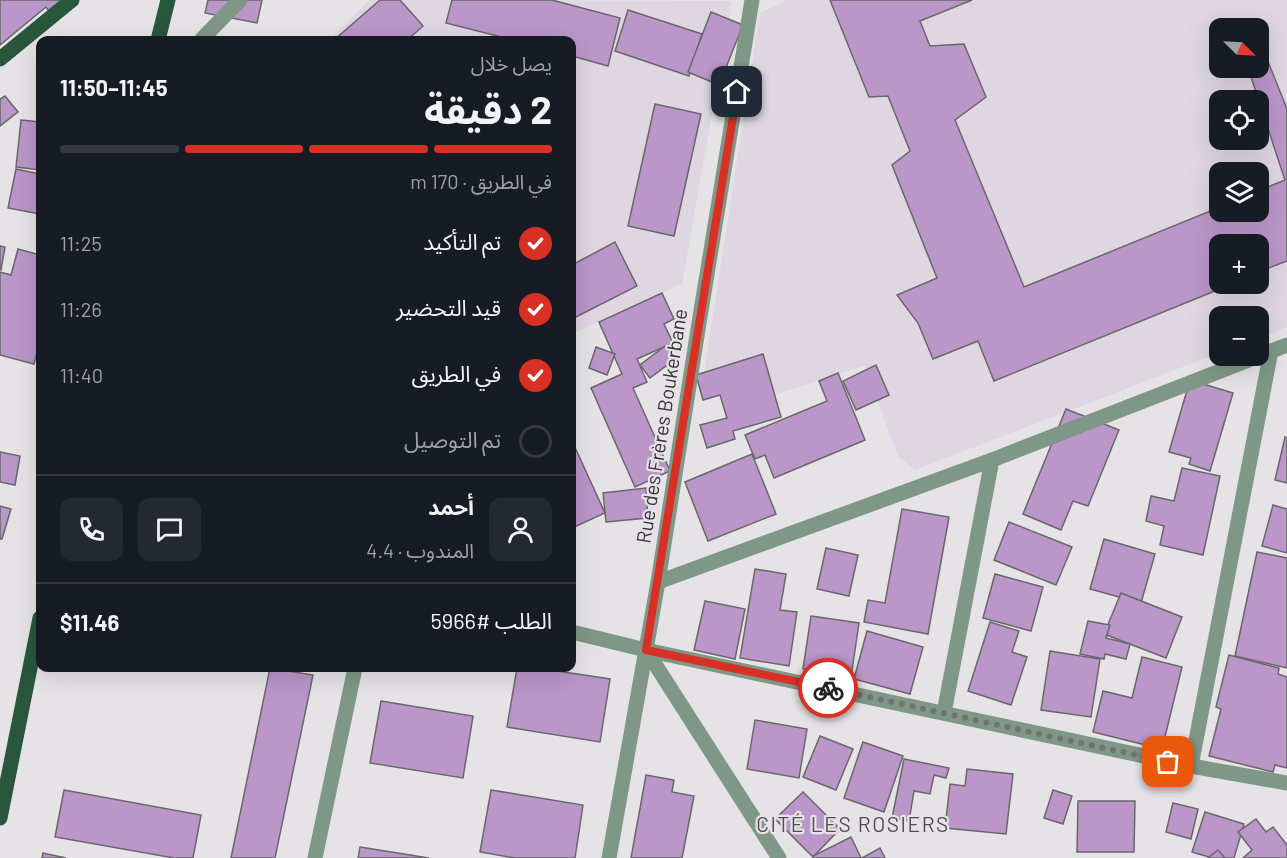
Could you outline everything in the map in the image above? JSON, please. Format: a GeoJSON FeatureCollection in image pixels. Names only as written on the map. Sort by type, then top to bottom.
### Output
{"type":"FeatureCollection","features":[{"type":"Feature","properties":{"kind":"main road"},"geometry":{"type":"LineString","coordinates":[[0,59],[72,0]]}},
{"type":"Feature","properties":{"kind":"main road"},"geometry":{"type":"LineString","coordinates":[[159,36],[168,0]]}},
{"type":"Feature","properties":{"kind":"main road"},"geometry":{"type":"LineString","coordinates":[[0,818],[36,638]]}},
{"type":"Feature","properties":{"kind":"street"},"geometry":{"type":"LineString","coordinates":[[205,36],[240,0]]}},
{"type":"Feature","properties":{"kind":"street","name":"Rue des Frères Boukerbane"},"geometry":{"type":"LineString","coordinates":[[609,858],[658,582],[752,0]]}},
{"type":"Feature","properties":{"kind":"street"},"geometry":{"type":"LineString","coordinates":[[658,582],[992,460],[1287,345]]}},
{"type":"Feature","properties":{"kind":"street"},"geometry":{"type":"LineString","coordinates":[[1191,766],[1271,351]]}},
{"type":"Feature","properties":{"kind":"street"},"geometry":{"type":"LineString","coordinates":[[944,713],[992,460]]}},
{"type":"Feature","properties":{"kind":"street"},"geometry":{"type":"LineString","coordinates":[[576,633],[646,650],[1191,766],[1287,783]]}},
{"type":"Feature","properties":{"kind":"street"},"geometry":{"type":"LineString","coordinates":[[646,650],[779,858]]}},
{"type":"Feature","properties":{"kind":"street"},"geometry":{"type":"LineString","coordinates":[[315,858],[354,672]]}},
{"type":"Feature","properties":{"kind":"shaded area"},"geometry":{"type":"Polygon","coordinates":[[[369,0],[732,1],[682,284],[576,332],[576,36],[333,36],[369,0]]]}},
{"type":"Feature","properties":{"kind":"shaded area"},"geometry":{"type":"Polygon","coordinates":[[[787,0],[1287,0],[1287,327],[1269,334],[1269,306],[1209,306],[1209,357],[915,470],[898,456],[864,366],[762,399],[703,380],[760,13],[787,0]]]}},
{"type":"Feature","properties":{"kind":"building"},"geometry":{"type":"Polygon","coordinates":[[[0,0],[62,0],[49,11],[46,7],[0,45],[0,0]]]}},
{"type":"Feature","properties":{"kind":"building"},"geometry":{"type":"Polygon","coordinates":[[[208,0],[262,0],[257,23],[205,13],[208,0]]]}},
{"type":"Feature","properties":{"kind":"building"},"geometry":{"type":"Polygon","coordinates":[[[380,0],[400,0],[423,26],[412,36],[339,36],[380,0]]]}},
{"type":"Feature","properties":{"kind":"building"},"geometry":{"type":"Polygon","coordinates":[[[452,0],[552,0],[620,18],[608,66],[576,57],[576,36],[497,36],[446,23],[452,0]]]}},
{"type":"Feature","properties":{"kind":"building"},"geometry":{"type":"Polygon","coordinates":[[[830,0],[972,0],[920,21],[930,46],[964,44],[986,97],[955,120],[1024,287],[1209,211],[1209,222],[1269,222],[1269,187],[1285,180],[1269,132],[1269,90],[1255,90],[1251,78],[1269,78],[1269,64],[1287,109],[1287,261],[1269,268],[1269,234],[1209,234],[1209,293],[994,381],[978,341],[933,359],[918,323],[897,295],[937,278],[892,165],[910,151],[888,96],[869,97],[830,0]]]}},
{"type":"Feature","properties":{"kind":"building"},"geometry":{"type":"Polygon","coordinates":[[[628,10],[702,34],[689,76],[615,51],[628,10]]]}},
{"type":"Feature","properties":{"kind":"building"},"geometry":{"type":"Polygon","coordinates":[[[711,12],[743,25],[719,85],[688,72],[711,12]]]}},
{"type":"Feature","properties":{"kind":"building"},"geometry":{"type":"Polygon","coordinates":[[[5,96],[18,112],[0,126],[0,99],[5,96]]]}},
{"type":"Feature","properties":{"kind":"building"},"geometry":{"type":"Polygon","coordinates":[[[655,104],[701,114],[674,236],[628,226],[655,104]]]}},
{"type":"Feature","properties":{"kind":"building"},"geometry":{"type":"Polygon","coordinates":[[[21,120],[36,122],[36,170],[16,167],[21,120]]]}},
{"type":"Feature","properties":{"kind":"building"},"geometry":{"type":"Polygon","coordinates":[[[16,169],[36,173],[36,213],[8,208],[16,169]]]}},
{"type":"Feature","properties":{"kind":"building"},"geometry":{"type":"Polygon","coordinates":[[[615,242],[637,286],[576,317],[576,263],[615,242]]]}},
{"type":"Feature","properties":{"kind":"building"},"geometry":{"type":"Polygon","coordinates":[[[0,246],[5,247],[1,270],[0,270],[0,246]]]}},
{"type":"Feature","properties":{"kind":"building"},"geometry":{"type":"Polygon","coordinates":[[[18,249],[36,254],[36,356],[34,364],[0,355],[0,272],[11,275],[18,249]]]}},
{"type":"Feature","properties":{"kind":"building"},"geometry":{"type":"Polygon","coordinates":[[[662,293],[674,319],[664,324],[673,343],[637,359],[647,382],[633,388],[670,471],[635,487],[591,388],[622,374],[599,322],[662,293]]]}},
{"type":"Feature","properties":{"kind":"building"},"geometry":{"type":"Polygon","coordinates":[[[665,346],[675,359],[650,378],[640,365],[665,346]]]}},
{"type":"Feature","properties":{"kind":"building"},"geometry":{"type":"Polygon","coordinates":[[[596,347],[615,354],[607,375],[589,368],[596,347]]]}},
{"type":"Feature","properties":{"kind":"building"},"geometry":{"type":"Polygon","coordinates":[[[763,354],[781,417],[733,431],[735,439],[707,448],[700,425],[727,418],[720,395],[703,400],[696,375],[763,354]]]}},
{"type":"Feature","properties":{"kind":"building"},"geometry":{"type":"Polygon","coordinates":[[[876,365],[889,395],[856,410],[843,381],[876,365]]]}},
{"type":"Feature","properties":{"kind":"building"},"geometry":{"type":"Polygon","coordinates":[[[838,373],[865,440],[774,478],[765,455],[755,459],[745,435],[827,401],[819,381],[838,373]]]}},
{"type":"Feature","properties":{"kind":"building"},"geometry":{"type":"Polygon","coordinates":[[[1190,380],[1233,393],[1210,471],[1189,464],[1191,458],[1169,452],[1190,380]]]}},
{"type":"Feature","properties":{"kind":"building"},"geometry":{"type":"Polygon","coordinates":[[[1066,409],[1119,430],[1088,506],[1073,501],[1061,530],[1023,514],[1066,409]]]}},
{"type":"Feature","properties":{"kind":"building"},"geometry":{"type":"Polygon","coordinates":[[[1285,437],[1287,438],[1287,483],[1275,480],[1285,437]]]}},
{"type":"Feature","properties":{"kind":"building"},"geometry":{"type":"Polygon","coordinates":[[[576,450],[605,513],[576,526],[576,450]]]}},
{"type":"Feature","properties":{"kind":"building"},"geometry":{"type":"Polygon","coordinates":[[[0,452],[20,456],[15,485],[0,482],[0,452]]]}},
{"type":"Feature","properties":{"kind":"building"},"geometry":{"type":"Polygon","coordinates":[[[752,454],[776,514],[708,541],[685,482],[752,454]]]}},
{"type":"Feature","properties":{"kind":"building"},"geometry":{"type":"Polygon","coordinates":[[[1182,468],[1220,476],[1203,555],[1160,545],[1164,526],[1146,521],[1151,496],[1174,501],[1182,468]]]}},
{"type":"Feature","properties":{"kind":"building"},"geometry":{"type":"Polygon","coordinates":[[[646,488],[648,518],[606,522],[603,493],[646,488]]]}},
{"type":"Feature","properties":{"kind":"building"},"geometry":{"type":"Polygon","coordinates":[[[1273,505],[1287,509],[1287,553],[1262,546],[1273,505]]]}},
{"type":"Feature","properties":{"kind":"building"},"geometry":{"type":"Polygon","coordinates":[[[0,506],[11,509],[2,539],[0,539],[0,506]]]}},
{"type":"Feature","properties":{"kind":"building"},"geometry":{"type":"Polygon","coordinates":[[[902,509],[949,517],[928,634],[864,622],[868,600],[885,603],[902,509]]]}},
{"type":"Feature","properties":{"kind":"building"},"geometry":{"type":"Polygon","coordinates":[[[1009,522],[1072,547],[1056,585],[994,560],[1009,522]]]}},
{"type":"Feature","properties":{"kind":"building"},"geometry":{"type":"Polygon","coordinates":[[[1104,539],[1155,554],[1141,603],[1090,589],[1104,539]]]}},
{"type":"Feature","properties":{"kind":"building"},"geometry":{"type":"Polygon","coordinates":[[[826,548],[858,555],[849,596],[817,589],[826,548]]]}},
{"type":"Feature","properties":{"kind":"building"},"geometry":{"type":"Polygon","coordinates":[[[1257,552],[1287,558],[1287,668],[1235,656],[1257,552]]]}},
{"type":"Feature","properties":{"kind":"building"},"geometry":{"type":"Polygon","coordinates":[[[755,569],[786,574],[780,610],[797,612],[789,666],[740,658],[755,569]]]}},
{"type":"Feature","properties":{"kind":"building"},"geometry":{"type":"Polygon","coordinates":[[[995,574],[1043,587],[1031,631],[983,618],[995,574]]]}},
{"type":"Feature","properties":{"kind":"building"},"geometry":{"type":"Polygon","coordinates":[[[1121,593],[1182,617],[1166,658],[1104,634],[1121,593]]]}},
{"type":"Feature","properties":{"kind":"building"},"geometry":{"type":"Polygon","coordinates":[[[705,601],[745,609],[735,659],[694,650],[705,601]]]}},
{"type":"Feature","properties":{"kind":"building"},"geometry":{"type":"Polygon","coordinates":[[[811,616],[859,623],[851,677],[803,669],[811,616]]]}},
{"type":"Feature","properties":{"kind":"building"},"geometry":{"type":"Polygon","coordinates":[[[1088,621],[1110,625],[1106,638],[1130,644],[1126,659],[1105,654],[1104,659],[1080,654],[1088,621]]]}},
{"type":"Feature","properties":{"kind":"building"},"geometry":{"type":"Polygon","coordinates":[[[990,622],[1019,631],[1012,652],[1027,657],[1011,705],[968,691],[990,622]]]}},
{"type":"Feature","properties":{"kind":"building"},"geometry":{"type":"Polygon","coordinates":[[[867,631],[923,647],[910,694],[854,679],[867,631]]]}},
{"type":"Feature","properties":{"kind":"building"},"geometry":{"type":"Polygon","coordinates":[[[1050,651],[1100,659],[1091,717],[1041,710],[1050,651]]]}},
{"type":"Feature","properties":{"kind":"building"},"geometry":{"type":"Polygon","coordinates":[[[1229,655],[1279,668],[1278,674],[1287,677],[1287,768],[1275,765],[1273,772],[1209,756],[1221,709],[1216,707],[1229,655]]]}},
{"type":"Feature","properties":{"kind":"building"},"geometry":{"type":"Polygon","coordinates":[[[1142,657],[1182,667],[1162,749],[1093,732],[1103,691],[1132,698],[1142,657]]]}},
{"type":"Feature","properties":{"kind":"building"},"geometry":{"type":"Polygon","coordinates":[[[269,672],[313,675],[275,858],[231,858],[269,672]]]}},
{"type":"Feature","properties":{"kind":"building"},"geometry":{"type":"Polygon","coordinates":[[[516,672],[564,672],[610,679],[600,742],[507,727],[516,672]]]}},
{"type":"Feature","properties":{"kind":"building"},"geometry":{"type":"Polygon","coordinates":[[[381,701],[473,716],[463,778],[370,763],[381,701]]]}},
{"type":"Feature","properties":{"kind":"building"},"geometry":{"type":"Polygon","coordinates":[[[755,720],[807,729],[799,778],[747,769],[755,720]]]}},
{"type":"Feature","properties":{"kind":"building"},"geometry":{"type":"Polygon","coordinates":[[[820,736],[853,749],[836,790],[803,777],[820,736]]]}},
{"type":"Feature","properties":{"kind":"building"},"geometry":{"type":"Polygon","coordinates":[[[863,742],[903,756],[884,812],[844,798],[863,742]]]}},
{"type":"Feature","properties":{"kind":"building"},"geometry":{"type":"Polygon","coordinates":[[[904,759],[949,768],[946,778],[934,775],[930,794],[914,791],[909,821],[892,818],[904,759]]]}},
{"type":"Feature","properties":{"kind":"building"},"geometry":{"type":"Polygon","coordinates":[[[967,769],[1013,774],[1006,834],[945,828],[950,784],[965,786],[967,769]]]}},
{"type":"Feature","properties":{"kind":"building"},"geometry":{"type":"Polygon","coordinates":[[[646,775],[674,780],[672,792],[694,796],[682,858],[631,858],[646,775]]]}},
{"type":"Feature","properties":{"kind":"building"},"geometry":{"type":"Polygon","coordinates":[[[64,790],[201,815],[193,858],[174,858],[55,837],[64,790]]]}},
{"type":"Feature","properties":{"kind":"building"},"geometry":{"type":"Polygon","coordinates":[[[491,790],[583,805],[575,858],[515,858],[480,852],[491,790]]]}},
{"type":"Feature","properties":{"kind":"building"},"geometry":{"type":"Polygon","coordinates":[[[1053,790],[1072,796],[1063,824],[1044,818],[1053,790]]]}},
{"type":"Feature","properties":{"kind":"building"},"geometry":{"type":"Polygon","coordinates":[[[803,792],[840,829],[813,857],[775,819],[803,792]]]}},
{"type":"Feature","properties":{"kind":"building"},"geometry":{"type":"Polygon","coordinates":[[[1078,801],[1135,801],[1134,852],[1077,852],[1078,801]]]}},
{"type":"Feature","properties":{"kind":"building"},"geometry":{"type":"Polygon","coordinates":[[[1173,803],[1198,809],[1191,839],[1166,832],[1173,803]]]}},
{"type":"Feature","properties":{"kind":"building"},"geometry":{"type":"Polygon","coordinates":[[[1205,812],[1244,824],[1234,858],[1212,858],[1192,852],[1205,812]]]}},
{"type":"Feature","properties":{"kind":"building"},"geometry":{"type":"Polygon","coordinates":[[[1256,819],[1266,832],[1273,827],[1287,845],[1287,858],[1243,858],[1252,850],[1238,832],[1256,819]]]}},
{"type":"Feature","properties":{"kind":"building"},"geometry":{"type":"Polygon","coordinates":[[[851,837],[861,858],[814,858],[813,856],[851,837]]]}},
{"type":"Feature","properties":{"kind":"building"},"geometry":{"type":"Polygon","coordinates":[[[360,847],[429,858],[358,858],[360,847]]]}},
{"type":"Feature","properties":{"kind":"building"},"geometry":{"type":"Polygon","coordinates":[[[880,848],[885,858],[862,858],[880,848]]]}},
{"type":"Feature","properties":{"kind":"building"},"geometry":{"type":"Polygon","coordinates":[[[1218,850],[1225,858],[1208,858],[1218,850]]]}},
{"type":"Feature","properties":{"kind":"building"},"geometry":{"type":"Polygon","coordinates":[[[43,853],[66,858],[42,858],[43,853]]]}},
{"type":"Feature","properties":{"kind":"way so far"},"geometry":{"type":"LineString","coordinates":[[828,688],[1168,762]]}},
{"type":"Feature","properties":{"kind":"district","name":"CITÉ LES ROSIERS"},"geometry":{"type":"Point","coordinates":[853,825]}},
{"type":"Feature","properties":{"kind":"route"},"geometry":{"type":"LineString","coordinates":[[737,92],[646,650],[828,688]]}}]}
